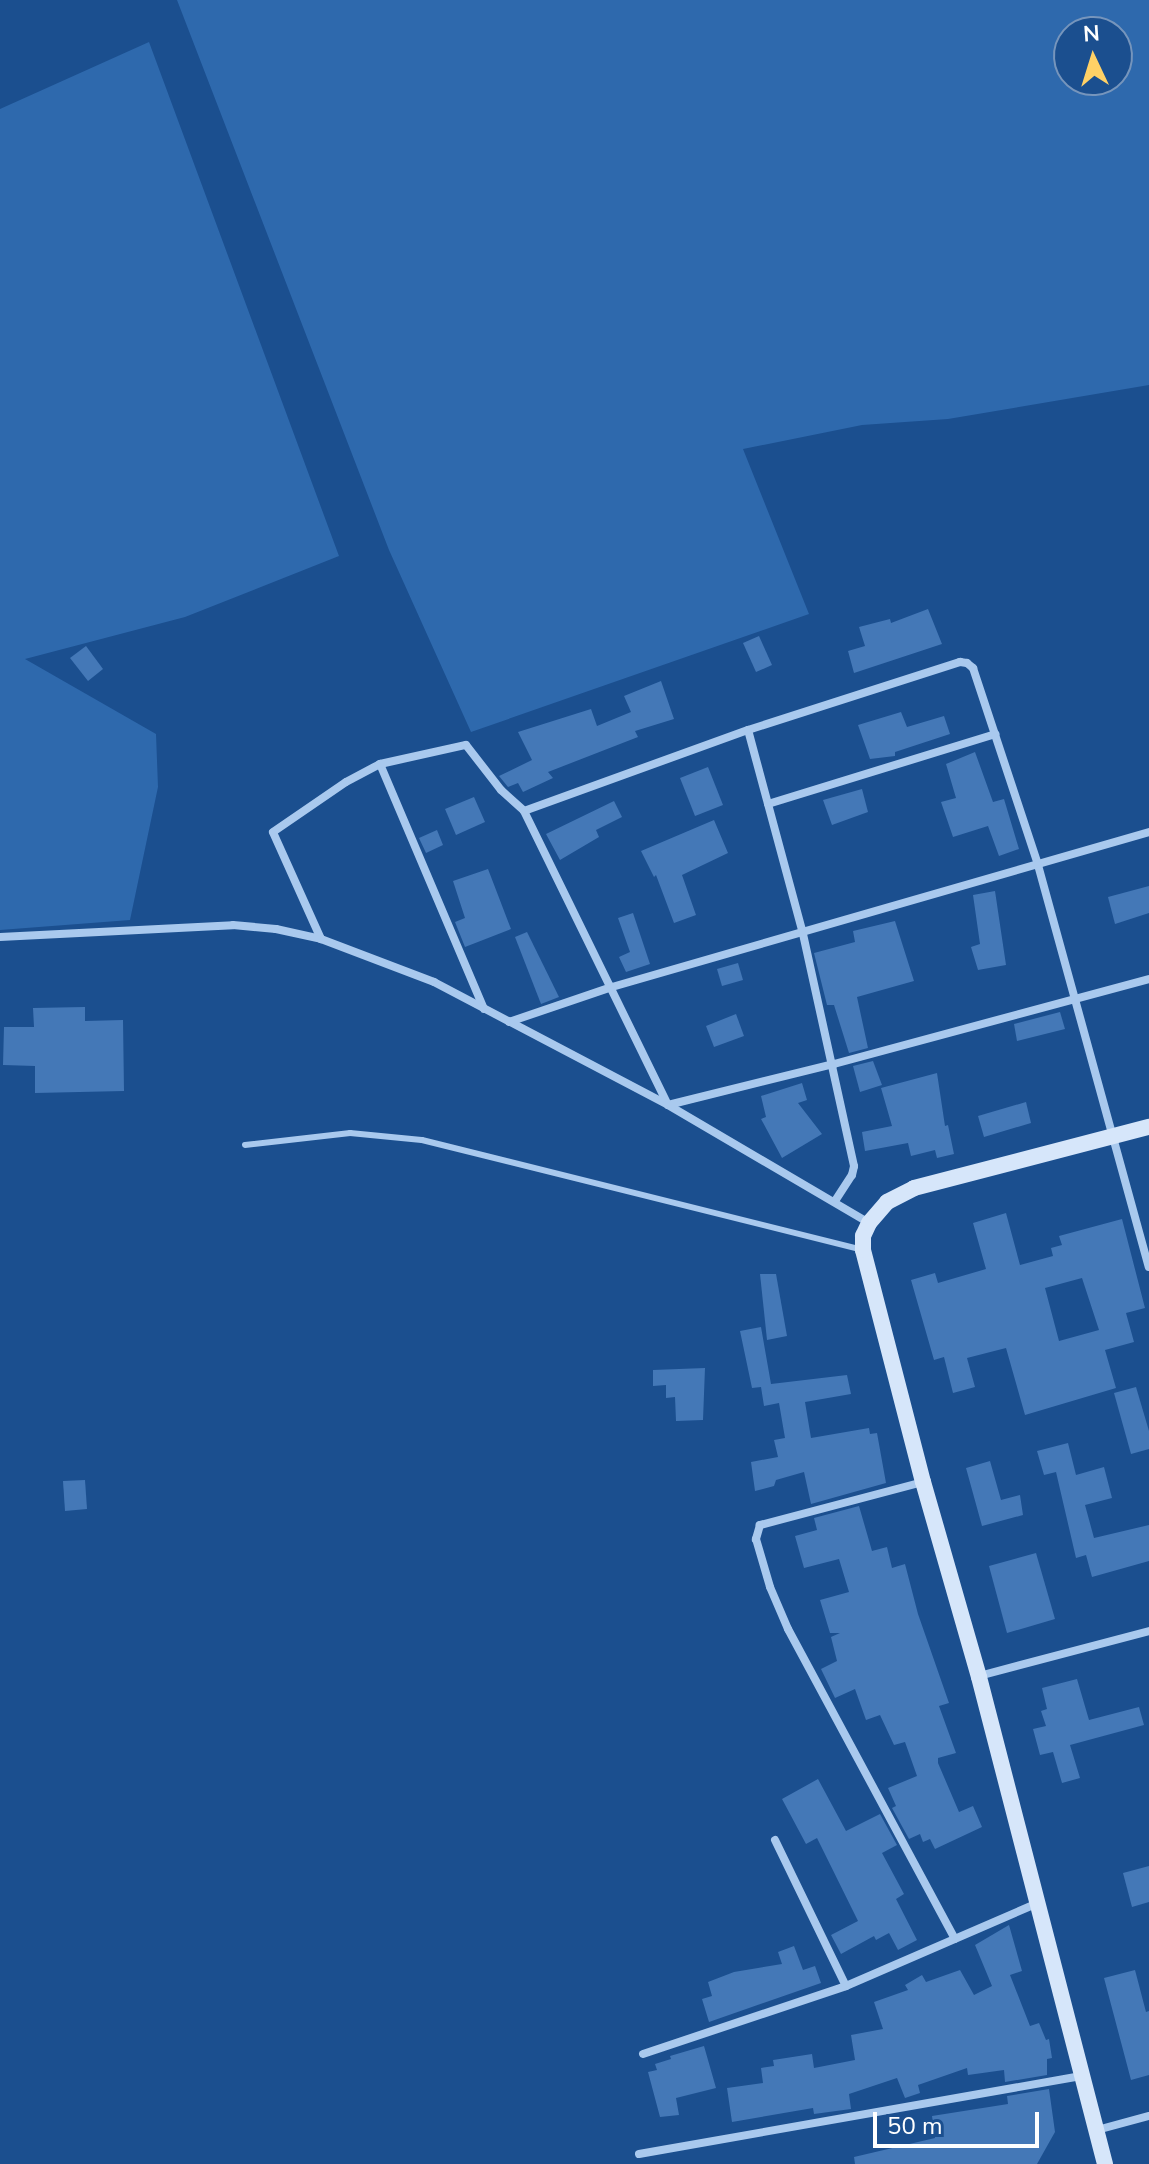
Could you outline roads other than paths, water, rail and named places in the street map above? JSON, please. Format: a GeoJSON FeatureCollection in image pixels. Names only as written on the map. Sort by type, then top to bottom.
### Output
{"type":"FeatureCollection","features":[{"type":"Feature","properties":{"kind":"street"},"geometry":{"type":"LineString","coordinates":[[524,811],[748,730],[960,662],[973,668],[1038,865],[1149,1267]]}},
{"type":"Feature","properties":{"kind":"street"},"geometry":{"type":"LineString","coordinates":[[748,730],[802,930],[834,1064],[854,1166],[852,1175],[835,1201]]}},
{"type":"Feature","properties":{"kind":"street"},"geometry":{"type":"LineString","coordinates":[[768,804],[995,734]]}},
{"type":"Feature","properties":{"kind":"street"},"geometry":{"type":"LineString","coordinates":[[321,939],[273,832],[346,782],[380,764],[466,745],[501,790],[524,811],[668,1105]]}},
{"type":"Feature","properties":{"kind":"street"},"geometry":{"type":"LineString","coordinates":[[380,764],[484,1009]]}},
{"type":"Feature","properties":{"kind":"street"},"geometry":{"type":"LineString","coordinates":[[509,1022],[612,987],[802,930],[1149,832]]}},
{"type":"Feature","properties":{"kind":"street"},"geometry":{"type":"LineString","coordinates":[[0,937],[233,925],[276,929],[321,939],[412,972],[484,1009],[668,1105],[869,1223]]}},
{"type":"Feature","properties":{"kind":"street"},"geometry":{"type":"LineString","coordinates":[[668,1105],[834,1064],[1149,979]]}},
{"type":"Feature","properties":{"kind":"street"},"geometry":{"type":"LineString","coordinates":[[1105,2164],[979,1677],[923,1482],[863,1250],[869,1223],[887,1202],[914,1188],[1149,1127]]}},
{"type":"Feature","properties":{"kind":"street"},"geometry":{"type":"LineString","coordinates":[[923,1482],[760,1525],[756,1539],[770,1587],[788,1629],[955,1939]]}},
{"type":"Feature","properties":{"kind":"street"},"geometry":{"type":"LineString","coordinates":[[979,1677],[1149,1631]]}},
{"type":"Feature","properties":{"kind":"street"},"geometry":{"type":"LineString","coordinates":[[775,1840],[846,1986]]}},
{"type":"Feature","properties":{"kind":"street"},"geometry":{"type":"LineString","coordinates":[[643,2054],[846,1986],[1038,1902]]}},
{"type":"Feature","properties":{"kind":"street"},"geometry":{"type":"LineString","coordinates":[[639,2154],[1081,2076]]}},
{"type":"Feature","properties":{"kind":"street"},"geometry":{"type":"LineString","coordinates":[[1096,2130],[1149,2116]]}},
{"type":"Feature","properties":{"kind":"lane"},"geometry":{"type":"LineString","coordinates":[[245,1145],[350,1133],[422,1140],[863,1250]]}}]}
